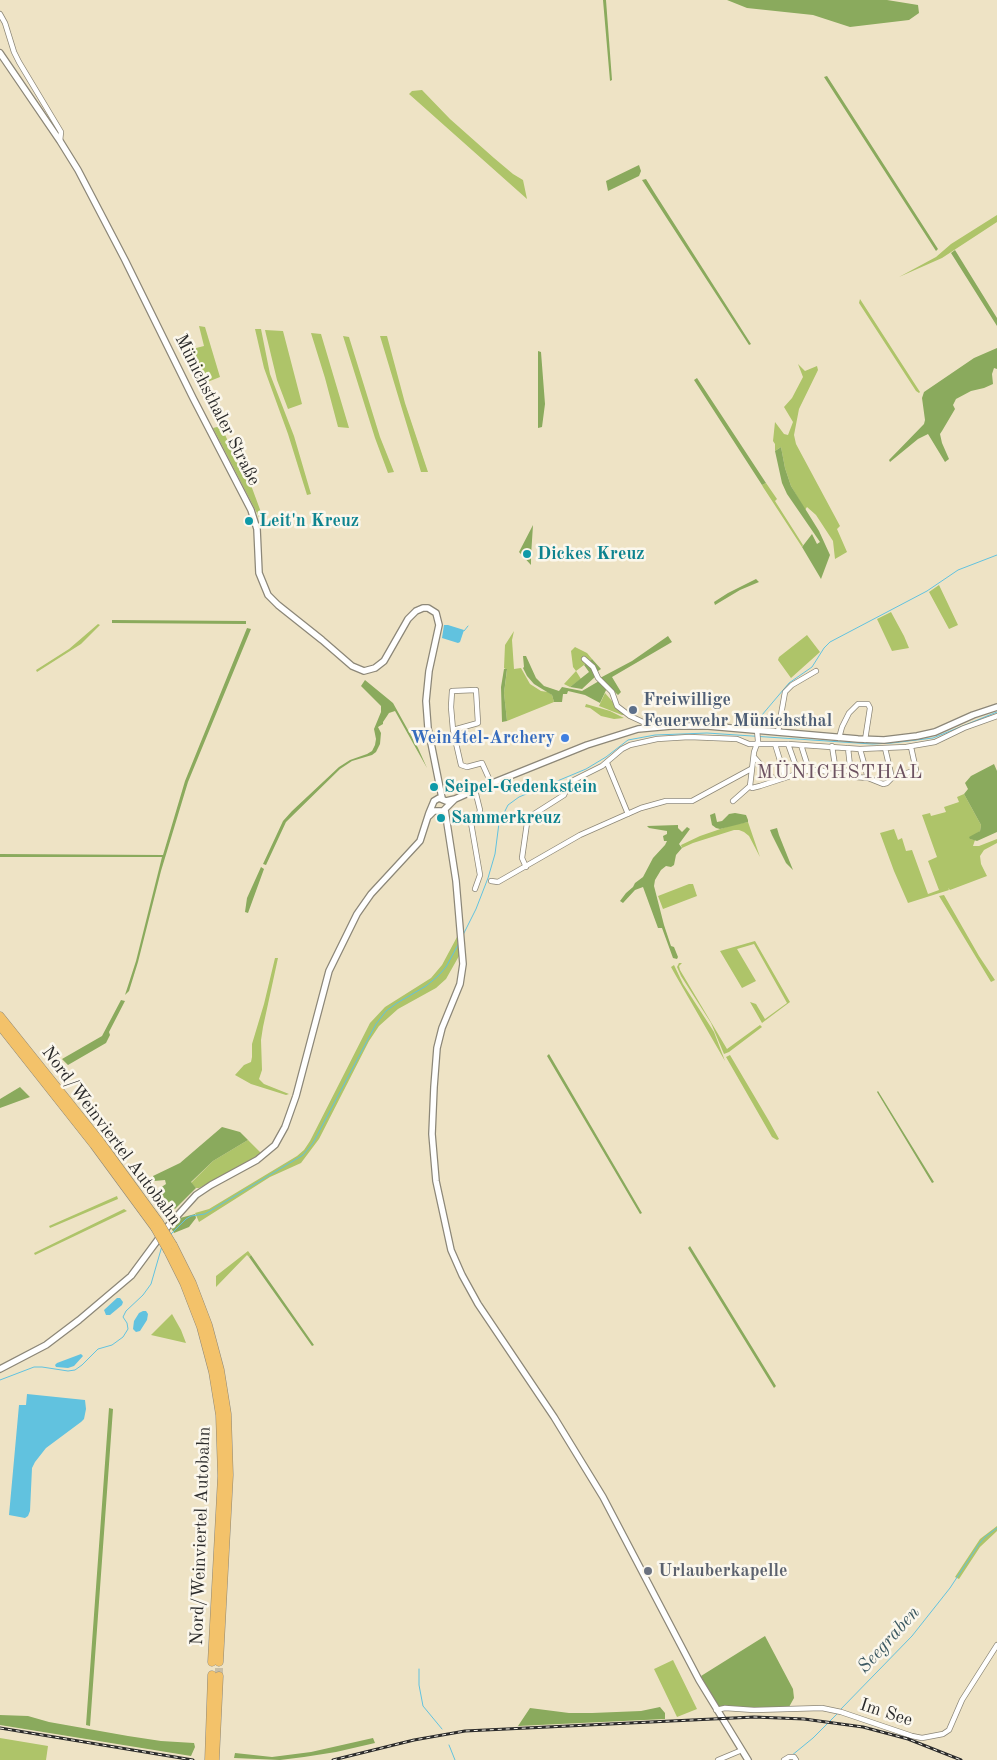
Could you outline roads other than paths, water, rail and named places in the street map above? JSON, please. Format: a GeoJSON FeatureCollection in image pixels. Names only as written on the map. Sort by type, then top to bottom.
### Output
{"type":"FeatureCollection","features":[{"type":"Feature","properties":{"kind":"highway","name":"Nord/Weinviertel Autobahn"},"geometry":{"type":"LineString","coordinates":[[0,1016],[100,1141],[157,1225],[171,1248],[192,1301],[213,1372],[220,1415],[222,1476],[216,1662]]}},
{"type":"Feature","properties":{"kind":"highway","name":"Nord/Weinviertel Autobahn"},"geometry":{"type":"LineString","coordinates":[[0,1026],[157,1225]]}},
{"type":"Feature","properties":{"kind":"highway"},"geometry":{"type":"LineString","coordinates":[[209,1760],[215,1676],[215,1760]]}},
{"type":"Feature","properties":{"kind":"street"},"geometry":{"type":"LineString","coordinates":[[0,14],[17,57],[61,132],[60,141]]}},
{"type":"Feature","properties":{"kind":"street","name":"Münichsthaler Straße"},"geometry":{"type":"LineString","coordinates":[[0,53],[60,141],[104,218],[251,510],[256,529],[260,573],[265,590],[272,600],[352,666],[364,671],[375,668],[384,661],[408,619],[416,610],[428,608],[436,613],[439,625],[428,679],[426,701],[428,728],[441,803],[427,820],[420,841],[364,901],[333,960],[294,1103],[285,1127],[275,1145],[257,1160],[211,1184],[196,1195],[168,1226],[131,1276],[79,1320],[46,1345],[0,1369]]}},
{"type":"Feature","properties":{"kind":"street"},"geometry":{"type":"LineString","coordinates":[[584,659],[593,667],[598,678],[610,690],[617,706],[630,716],[643,722],[647,728]]}},
{"type":"Feature","properties":{"kind":"street"},"geometry":{"type":"LineString","coordinates":[[778,732],[785,692],[816,671]]}},
{"type":"Feature","properties":{"kind":"street"},"geometry":{"type":"LineString","coordinates":[[453,730],[478,723],[476,690],[452,691],[453,730],[461,765],[466,767],[482,763],[491,783]]}},
{"type":"Feature","properties":{"kind":"street"},"geometry":{"type":"LineString","coordinates":[[839,738],[848,713],[858,704],[868,704],[870,708],[865,740]]}},
{"type":"Feature","properties":{"kind":"street"},"geometry":{"type":"LineString","coordinates":[[526,867],[522,858],[527,824],[531,816],[564,795],[570,782],[607,762],[622,749],[630,745],[672,737],[737,739],[746,744],[757,742],[860,749],[911,747],[918,741],[936,732],[973,715],[997,707]]}},
{"type":"Feature","properties":{"kind":"street"},"geometry":{"type":"LineString","coordinates":[[446,821],[434,808],[441,803],[587,745],[647,728],[696,726],[865,740],[934,742],[997,716]]}},
{"type":"Feature","properties":{"kind":"street"},"geometry":{"type":"LineString","coordinates":[[733,801],[750,786],[751,768],[757,742],[753,731]]}},
{"type":"Feature","properties":{"kind":"street"},"geometry":{"type":"LineString","coordinates":[[775,744],[785,777]]}},
{"type":"Feature","properties":{"kind":"street"},"geometry":{"type":"LineString","coordinates":[[788,744],[798,772]]}},
{"type":"Feature","properties":{"kind":"street"},"geometry":{"type":"LineString","coordinates":[[801,745],[809,770]]}},
{"type":"Feature","properties":{"kind":"street"},"geometry":{"type":"LineString","coordinates":[[832,746],[836,772]]}},
{"type":"Feature","properties":{"kind":"street"},"geometry":{"type":"LineString","coordinates":[[848,748],[851,770],[855,777],[868,778],[883,784],[892,778],[916,770],[911,747]]}},
{"type":"Feature","properties":{"kind":"street"},"geometry":{"type":"LineString","coordinates":[[885,748],[892,778]]}},
{"type":"Feature","properties":{"kind":"street"},"geometry":{"type":"LineString","coordinates":[[860,749],[868,778]]}},
{"type":"Feature","properties":{"kind":"street"},"geometry":{"type":"LineString","coordinates":[[754,758],[775,781]]}},
{"type":"Feature","properties":{"kind":"street"},"geometry":{"type":"LineString","coordinates":[[607,762],[628,814]]}},
{"type":"Feature","properties":{"kind":"street"},"geometry":{"type":"LineString","coordinates":[[491,881],[498,882],[580,836],[628,814],[654,803],[673,800],[692,801],[751,768]]}},
{"type":"Feature","properties":{"kind":"street"},"geometry":{"type":"LineString","coordinates":[[750,786],[752,788],[809,770],[821,770],[831,774],[851,770]]}},
{"type":"Feature","properties":{"kind":"street"},"geometry":{"type":"LineString","coordinates":[[475,790],[480,810],[479,814],[470,817],[480,875],[475,890]]}},
{"type":"Feature","properties":{"kind":"street"},"geometry":{"type":"LineString","coordinates":[[427,820],[430,814],[438,811],[441,803]]}},
{"type":"Feature","properties":{"kind":"street"},"geometry":{"type":"LineString","coordinates":[[441,803],[454,870],[463,964],[462,977],[440,1038],[433,1096],[432,1134],[435,1169],[451,1250],[478,1304],[554,1417],[603,1497],[699,1680],[748,1760]]}},
{"type":"Feature","properties":{"kind":"street","name":"Im See"},"geometry":{"type":"LineString","coordinates":[[716,1710],[724,1708],[754,1710],[814,1708],[838,1711],[912,1736],[922,1738],[943,1734],[949,1730],[962,1700],[997,1645]]}},
{"type":"Feature","properties":{"kind":"street"},"geometry":{"type":"LineString","coordinates":[[718,1760],[742,1750]]}},
{"type":"Feature","properties":{"kind":"water"},"geometry":{"type":"Polygon","coordinates":[[[444,625],[464,630],[460,642],[442,638],[444,625]]]}},
{"type":"Feature","properties":{"kind":"water"},"geometry":{"type":"Polygon","coordinates":[[[117,1298],[120,1298],[123,1302],[122,1305],[110,1315],[106,1315],[104,1310],[117,1298]]]}},
{"type":"Feature","properties":{"kind":"water"},"geometry":{"type":"Polygon","coordinates":[[[146,1311],[148,1314],[147,1320],[140,1331],[136,1332],[133,1329],[134,1321],[139,1313],[146,1311]]]}},
{"type":"Feature","properties":{"kind":"water"},"geometry":{"type":"Polygon","coordinates":[[[81,1354],[83,1356],[74,1366],[68,1368],[56,1367],[55,1365],[57,1363],[81,1354]]]}},
{"type":"Feature","properties":{"kind":"water"},"geometry":{"type":"Polygon","coordinates":[[[27,1394],[85,1400],[86,1409],[84,1419],[46,1448],[35,1462],[32,1468],[30,1511],[25,1518],[9,1515],[19,1405],[26,1405],[27,1394]]]}},
{"type":"Feature","properties":{"kind":"waterway"},"geometry":{"type":"LineString","coordinates":[[751,728],[789,683],[812,667],[830,642],[927,591],[958,570],[997,555]]}},
{"type":"Feature","properties":{"kind":"waterway"},"geometry":{"type":"LineString","coordinates":[[464,631],[468,626]]}},
{"type":"Feature","properties":{"kind":"waterway"},"geometry":{"type":"LineString","coordinates":[[463,935],[488,878],[495,854],[499,823],[508,805],[519,797],[586,769],[628,740],[655,735],[707,733],[872,744],[892,743],[933,738],[997,712]]}},
{"type":"Feature","properties":{"kind":"waterway"},"geometry":{"type":"LineString","coordinates":[[170,1235],[186,1219],[191,1216],[205,1214],[303,1155],[313,1143],[376,1024],[386,1011],[426,986],[438,976],[446,967],[459,943]]}},
{"type":"Feature","properties":{"kind":"waterway"},"geometry":{"type":"LineString","coordinates":[[0,1380],[34,1367],[68,1371],[75,1370],[98,1349],[112,1345],[123,1337],[128,1329],[123,1317],[126,1311],[143,1295],[151,1284],[162,1246]]}},
{"type":"Feature","properties":{"kind":"waterway","name":"Seegraben"},"geometry":{"type":"LineString","coordinates":[[840,1710],[912,1636],[950,1588],[979,1544],[997,1528]]}},
{"type":"Feature","properties":{"kind":"waterway"},"geometry":{"type":"LineString","coordinates":[[419,1669],[419,1685],[423,1706],[442,1729]]}},
{"type":"Feature","properties":{"kind":"waterway","name":"Seegraben"},"geometry":{"type":"LineString","coordinates":[[791,1756],[813,1738],[838,1713]]}},
{"type":"Feature","properties":{"kind":"waterway"},"geometry":{"type":"LineString","coordinates":[[449,1745],[455,1760]]}},
{"type":"Feature","properties":{"kind":"tunnel"},"geometry":{"type":"LineString","coordinates":[[219,1662],[219,1676]]}},
{"type":"Feature","properties":{"kind":"railway"},"geometry":{"type":"LineString","coordinates":[[333,1760],[414,1740],[465,1731],[754,1717],[804,1719],[863,1727],[908,1739],[961,1760]]}},
{"type":"Feature","properties":{"kind":"railway"},"geometry":{"type":"LineString","coordinates":[[0,1728],[193,1760]]}},
{"type":"Feature","properties":{"kind":"place","name":"Leit'n Kreuz"},"geometry":{"type":"Point","coordinates":[249,521]}},
{"type":"Feature","properties":{"kind":"place","name":"Dickes Kreuz"},"geometry":{"type":"Point","coordinates":[527,554]}},
{"type":"Feature","properties":{"kind":"place","name":"Freiwillige Feuerwehr Münichsthal"},"geometry":{"type":"Point","coordinates":[633,710]}},
{"type":"Feature","properties":{"kind":"place","name":"Wein4tel-Archery"},"geometry":{"type":"Point","coordinates":[565,738]}},
{"type":"Feature","properties":{"kind":"place","name":"Seipel-Gedenkstein"},"geometry":{"type":"Point","coordinates":[434,787]}},
{"type":"Feature","properties":{"kind":"place","name":"Sammerkreuz"},"geometry":{"type":"Point","coordinates":[441,818]}},
{"type":"Feature","properties":{"kind":"place","name":"Urlauberkapelle"},"geometry":{"type":"Point","coordinates":[648,1571]}},
{"type":"Feature","properties":{"kind":"district","name":"MÜNICHSTHAL"},"geometry":{"type":"Point","coordinates":[840,773]}}]}
